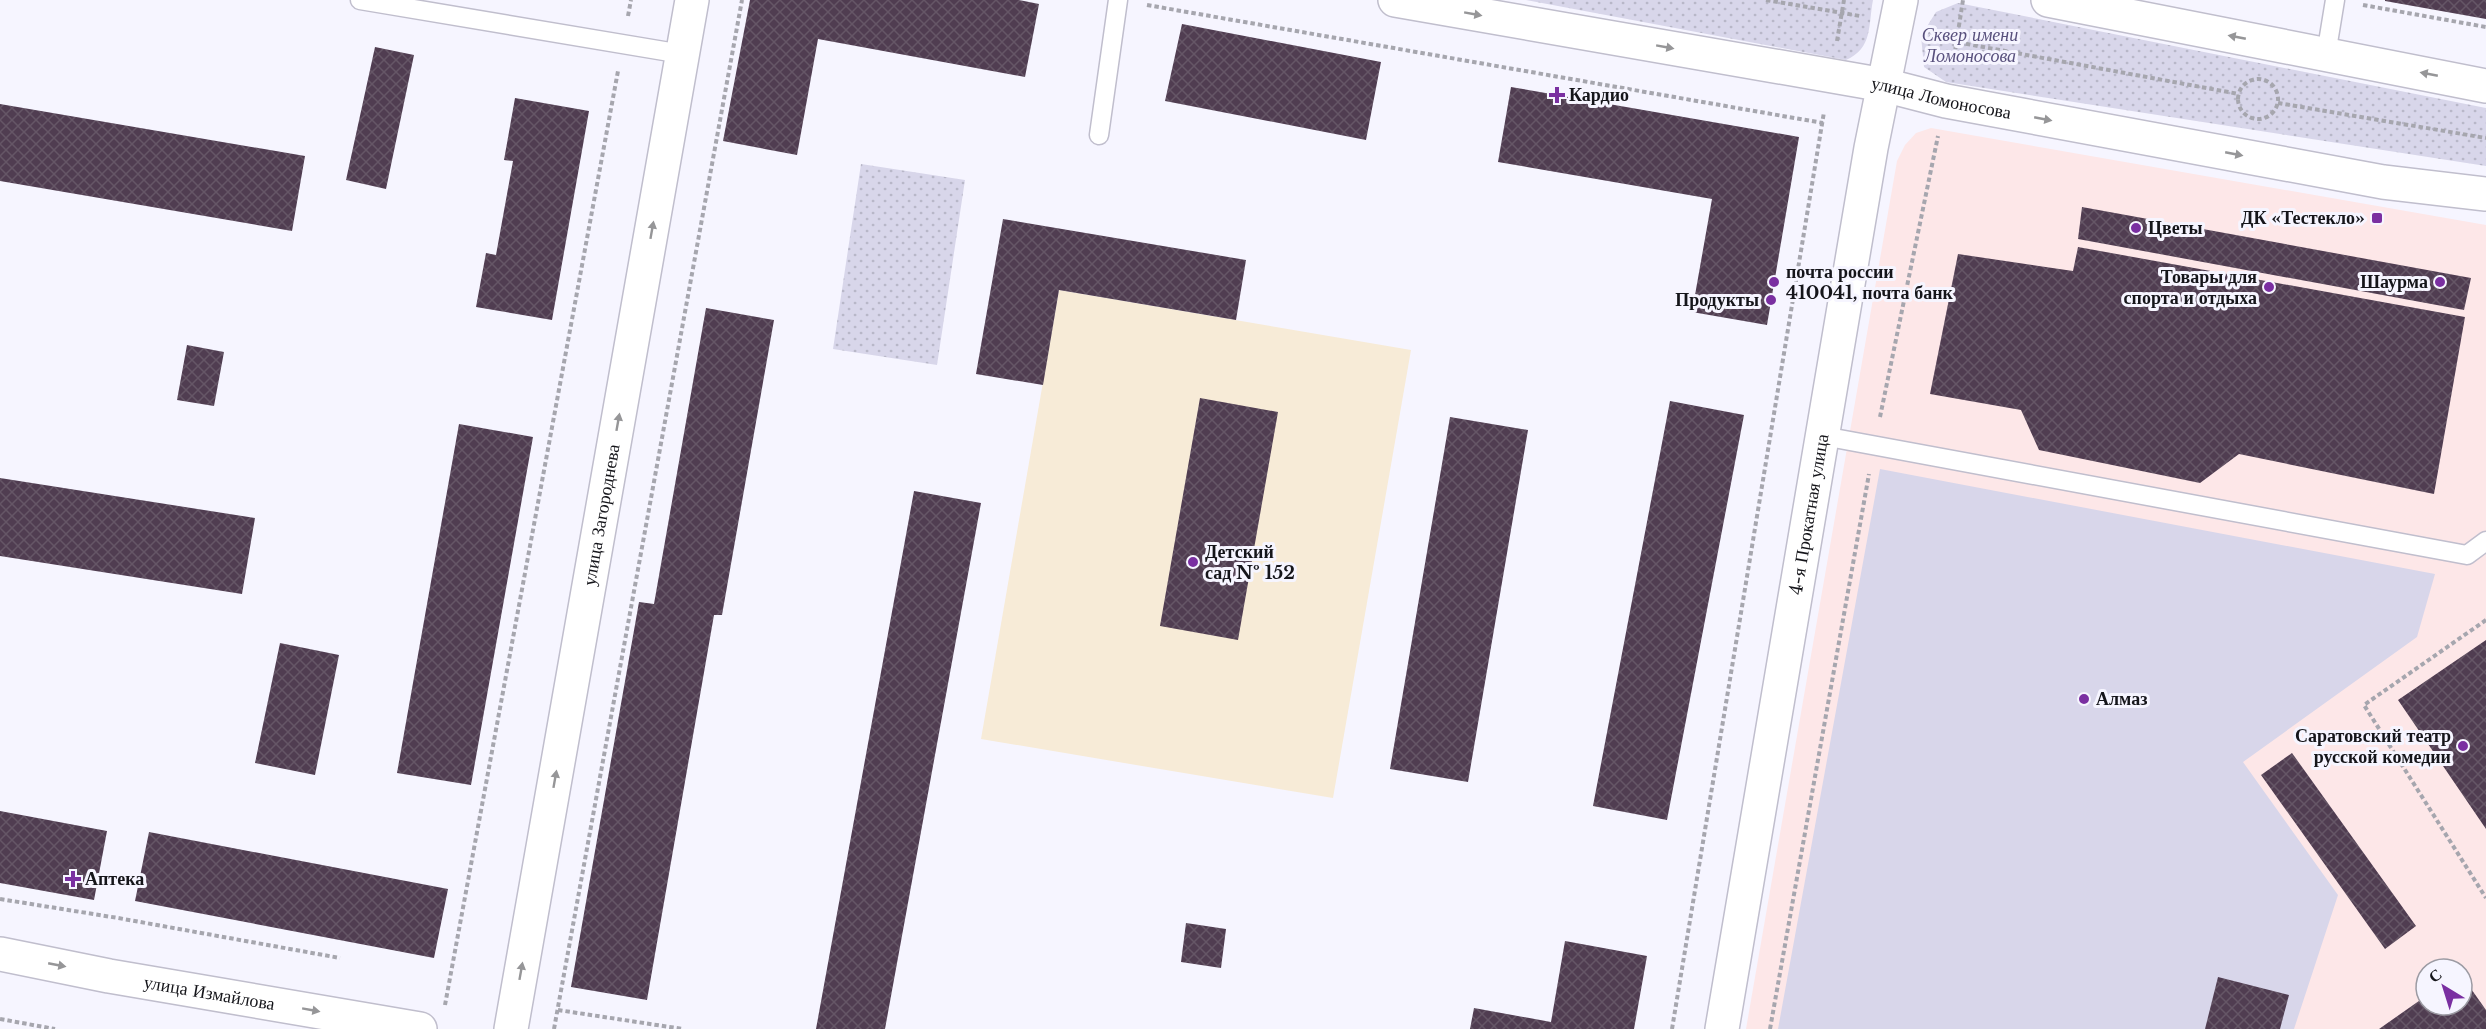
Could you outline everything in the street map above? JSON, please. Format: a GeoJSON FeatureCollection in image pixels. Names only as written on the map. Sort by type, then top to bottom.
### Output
{"type":"FeatureCollection","features":[{"type":"Feature","properties":{"kind":"street","name":"улица Загороднева"},"geometry":{"type":"LineString","coordinates":[[511,1029],[692,0]]}},
{"type":"Feature","properties":{"kind":"street","name":"улица Ломоносова"},"geometry":{"type":"LineString","coordinates":[[1395,0],[1884,86],[1946,100],[2383,182],[2486,194]]}},
{"type":"Feature","properties":{"kind":"street"},"geometry":{"type":"LineString","coordinates":[[2048,0],[2486,86]]}},
{"type":"Feature","properties":{"kind":"street","name":"4-я Прокатная улица"},"geometry":{"type":"LineString","coordinates":[[1722,1029],[1871,148],[1899,12]]}},
{"type":"Feature","properties":{"kind":"street","name":"улица Измайлова"},"geometry":{"type":"LineString","coordinates":[[0,954],[109,976],[420,1029]]}},
{"type":"Feature","properties":{"kind":"lane"},"geometry":{"type":"LineString","coordinates":[[360,0],[682,54]]}},
{"type":"Feature","properties":{"kind":"lane"},"geometry":{"type":"LineString","coordinates":[[1099,135],[1118,0]]}},
{"type":"Feature","properties":{"kind":"lane"},"geometry":{"type":"LineString","coordinates":[[2326,55],[2335,0]]}},
{"type":"Feature","properties":{"kind":"lane"},"geometry":{"type":"LineString","coordinates":[[1823,436],[2467,555],[2486,541]]}},
{"type":"Feature","properties":{"kind":"path"},"geometry":{"type":"LineString","coordinates":[[445,1006],[631,0]]}},
{"type":"Feature","properties":{"kind":"path"},"geometry":{"type":"LineString","coordinates":[[554,1029],[742,0]]}},
{"type":"Feature","properties":{"kind":"path"},"geometry":{"type":"LineString","coordinates":[[1766,0],[1842,14],[1899,12],[1921,36],[2239,94]]}},
{"type":"Feature","properties":{"kind":"path"},"geometry":{"type":"LineString","coordinates":[[1836,46],[1844,0]]}},
{"type":"Feature","properties":{"kind":"path"},"geometry":{"type":"LineString","coordinates":[[1770,1029],[1875,445],[1946,100],[1963,0]]}},
{"type":"Feature","properties":{"kind":"path"},"geometry":{"type":"LineString","coordinates":[[1143,4],[1823,123]]}},
{"type":"Feature","properties":{"kind":"path"},"geometry":{"type":"LineString","coordinates":[[2361,5],[2486,27]]}},
{"type":"Feature","properties":{"kind":"path"},"geometry":{"type":"LineString","coordinates":[[2263,79],[2276,88],[2278,103],[2269,116],[2254,118],[2241,109],[2239,94],[2248,82],[2263,79]]}},
{"type":"Feature","properties":{"kind":"path"},"geometry":{"type":"LineString","coordinates":[[2278,103],[2486,138]]}},
{"type":"Feature","properties":{"kind":"path"},"geometry":{"type":"LineString","coordinates":[[1672,1029],[1825,108]]}},
{"type":"Feature","properties":{"kind":"path"},"geometry":{"type":"LineString","coordinates":[[2486,620],[2364,705],[2486,898]]}},
{"type":"Feature","properties":{"kind":"path"},"geometry":{"type":"LineString","coordinates":[[0,899],[340,958]]}},
{"type":"Feature","properties":{"kind":"path"},"geometry":{"type":"LineString","coordinates":[[558,1010],[682,1029]]}},
{"type":"Feature","properties":{"kind":"path"},"geometry":{"type":"LineString","coordinates":[[0,1019],[55,1029]]}},
{"type":"Feature","properties":{"kind":"shaded area"},"geometry":{"type":"Polygon","coordinates":[[[1931,128],[2486,225],[2486,1029],[1746,1029],[1897,161],[1905,145],[1916,133],[1931,128]]]}},
{"type":"Feature","properties":{"kind":"shaded area","name":"Детский сад № 152"},"geometry":{"type":"Polygon","coordinates":[[[1059,290],[1411,350],[1333,798],[981,739],[1059,290]]]}},
{"type":"Feature","properties":{"kind":"green space","name":"Сквер имени Ломоносова"},"geometry":{"type":"Polygon","coordinates":[[[1526,0],[1873,0],[1865,43],[1855,55],[1846,60],[1526,0]]]}},
{"type":"Feature","properties":{"kind":"green space","name":"Сквер имени Ломоносова"},"geometry":{"type":"Polygon","coordinates":[[[1958,3],[2486,108],[2486,166],[1946,82],[1924,67],[1921,36],[1936,12],[1958,3]]]}},
{"type":"Feature","properties":{"kind":"green space"},"geometry":{"type":"Polygon","coordinates":[[[861,164],[965,180],[937,365],[833,349],[861,164]]]}},
{"type":"Feature","properties":{"kind":"green space","name":"Алмаз"},"geometry":{"type":"Polygon","coordinates":[[[1880,469],[2435,574],[2417,637],[2243,762],[2338,895],[2294,1029],[1778,1029],[1880,469]]]}},
{"type":"Feature","properties":{"kind":"building"},"geometry":{"type":"Polygon","coordinates":[[[750,0],[1019,0],[1039,4],[1025,77],[818,39],[797,155],[723,141],[750,0]]]}},
{"type":"Feature","properties":{"kind":"building"},"geometry":{"type":"Polygon","coordinates":[[[2486,0],[2486,19],[2385,1],[2486,0]]]}},
{"type":"Feature","properties":{"kind":"building"},"geometry":{"type":"Polygon","coordinates":[[[1182,24],[1381,62],[1366,140],[1165,101],[1182,24]]]}},
{"type":"Feature","properties":{"kind":"building"},"geometry":{"type":"Polygon","coordinates":[[[375,47],[414,55],[386,189],[346,180],[375,47]]]}},
{"type":"Feature","properties":{"kind":"building"},"geometry":{"type":"Polygon","coordinates":[[[1511,87],[1799,137],[1767,325],[1692,312],[1712,199],[1498,162],[1511,87]]]}},
{"type":"Feature","properties":{"kind":"building"},"geometry":{"type":"Polygon","coordinates":[[[515,98],[589,111],[552,320],[476,307],[486,253],[496,255],[513,161],[504,160],[515,98]]]}},
{"type":"Feature","properties":{"kind":"building"},"geometry":{"type":"Polygon","coordinates":[[[0,104],[305,156],[292,231],[0,181],[0,104]]]}},
{"type":"Feature","properties":{"kind":"building"},"geometry":{"type":"Polygon","coordinates":[[[2082,207],[2471,278],[2464,310],[2078,239],[2082,207]]]}},
{"type":"Feature","properties":{"kind":"building"},"geometry":{"type":"Polygon","coordinates":[[[1003,219],[1246,260],[1236,320],[1059,290],[1043,385],[976,374],[1003,219]]]}},
{"type":"Feature","properties":{"kind":"building"},"geometry":{"type":"Polygon","coordinates":[[[2078,247],[2465,317],[2434,494],[2239,454],[2200,483],[2039,450],[2021,410],[1930,394],[1958,254],[2073,271],[2078,247]]]}},
{"type":"Feature","properties":{"kind":"building"},"geometry":{"type":"Polygon","coordinates":[[[706,308],[774,320],[722,615],[714,615],[647,1000],[571,987],[639,602],[654,604],[706,308]]]}},
{"type":"Feature","properties":{"kind":"building"},"geometry":{"type":"Polygon","coordinates":[[[187,345],[224,352],[214,406],[177,400],[187,345]]]}},
{"type":"Feature","properties":{"kind":"building"},"geometry":{"type":"Polygon","coordinates":[[[1200,398],[1278,412],[1238,640],[1160,626],[1200,398]]]}},
{"type":"Feature","properties":{"kind":"building"},"geometry":{"type":"Polygon","coordinates":[[[1670,401],[1744,415],[1667,820],[1593,806],[1670,401]]]}},
{"type":"Feature","properties":{"kind":"building"},"geometry":{"type":"Polygon","coordinates":[[[1450,417],[1528,430],[1468,782],[1390,769],[1450,417]]]}},
{"type":"Feature","properties":{"kind":"building"},"geometry":{"type":"Polygon","coordinates":[[[459,424],[533,437],[471,785],[397,773],[459,424]]]}},
{"type":"Feature","properties":{"kind":"building"},"geometry":{"type":"Polygon","coordinates":[[[0,478],[255,518],[242,594],[0,556],[0,478]]]}},
{"type":"Feature","properties":{"kind":"building"},"geometry":{"type":"Polygon","coordinates":[[[914,491],[981,503],[885,1029],[816,1029],[914,491]]]}},
{"type":"Feature","properties":{"kind":"building"},"geometry":{"type":"Polygon","coordinates":[[[2486,640],[2486,829],[2398,700],[2486,640]]]}},
{"type":"Feature","properties":{"kind":"building"},"geometry":{"type":"Polygon","coordinates":[[[280,643],[339,655],[315,775],[255,763],[280,643]]]}},
{"type":"Feature","properties":{"kind":"building"},"geometry":{"type":"Polygon","coordinates":[[[2292,753],[2416,926],[2385,949],[2261,775],[2292,753]]]}},
{"type":"Feature","properties":{"kind":"building"},"geometry":{"type":"Polygon","coordinates":[[[0,811],[107,831],[94,900],[0,883],[0,811]]]}},
{"type":"Feature","properties":{"kind":"building"},"geometry":{"type":"Polygon","coordinates":[[[149,832],[448,889],[434,958],[135,901],[149,832]]]}},
{"type":"Feature","properties":{"kind":"building"},"geometry":{"type":"Polygon","coordinates":[[[1186,923],[1226,929],[1221,968],[1181,962],[1186,923]]]}},
{"type":"Feature","properties":{"kind":"building"},"geometry":{"type":"Polygon","coordinates":[[[1565,941],[1647,956],[1634,1029],[1470,1029],[1474,1008],[1551,1022],[1565,941]]]}},
{"type":"Feature","properties":{"kind":"building"},"geometry":{"type":"Polygon","coordinates":[[[2218,977],[2289,995],[2280,1029],[2205,1029],[2218,977]]]}},
{"type":"Feature","properties":{"kind":"building"},"geometry":{"type":"Polygon","coordinates":[[[2474,993],[2486,1010],[2486,1029],[2379,1029],[2414,1004],[2414,1017],[2474,1017],[2474,993]]]}},
{"type":"Feature","properties":{"kind":"place","name":"Кардио"},"geometry":{"type":"Point","coordinates":[1557,95]}},
{"type":"Feature","properties":{"kind":"place","name":"ДК «Тестекло»"},"geometry":{"type":"Point","coordinates":[2377,218]}},
{"type":"Feature","properties":{"kind":"place","name":"Цветы"},"geometry":{"type":"Point","coordinates":[2136,228]}},
{"type":"Feature","properties":{"kind":"place","name":"почта россии 410041, почта банк"},"geometry":{"type":"Point","coordinates":[1774,282]}},
{"type":"Feature","properties":{"kind":"place","name":"Шаурма"},"geometry":{"type":"Point","coordinates":[2440,282]}},
{"type":"Feature","properties":{"kind":"place","name":"Товары для спорта и отдыха"},"geometry":{"type":"Point","coordinates":[2269,287]}},
{"type":"Feature","properties":{"kind":"place","name":"Продукты"},"geometry":{"type":"Point","coordinates":[1771,300]}},
{"type":"Feature","properties":{"kind":"place","name":"Детский сад № 152"},"geometry":{"type":"Point","coordinates":[1193,562]}},
{"type":"Feature","properties":{"kind":"place","name":"Алмаз"},"geometry":{"type":"Point","coordinates":[2084,699]}},
{"type":"Feature","properties":{"kind":"place","name":"Саратовский театр русской комедии"},"geometry":{"type":"Point","coordinates":[2463,746]}},
{"type":"Feature","properties":{"kind":"place","name":"Аптека"},"geometry":{"type":"Point","coordinates":[73,879]}}]}
